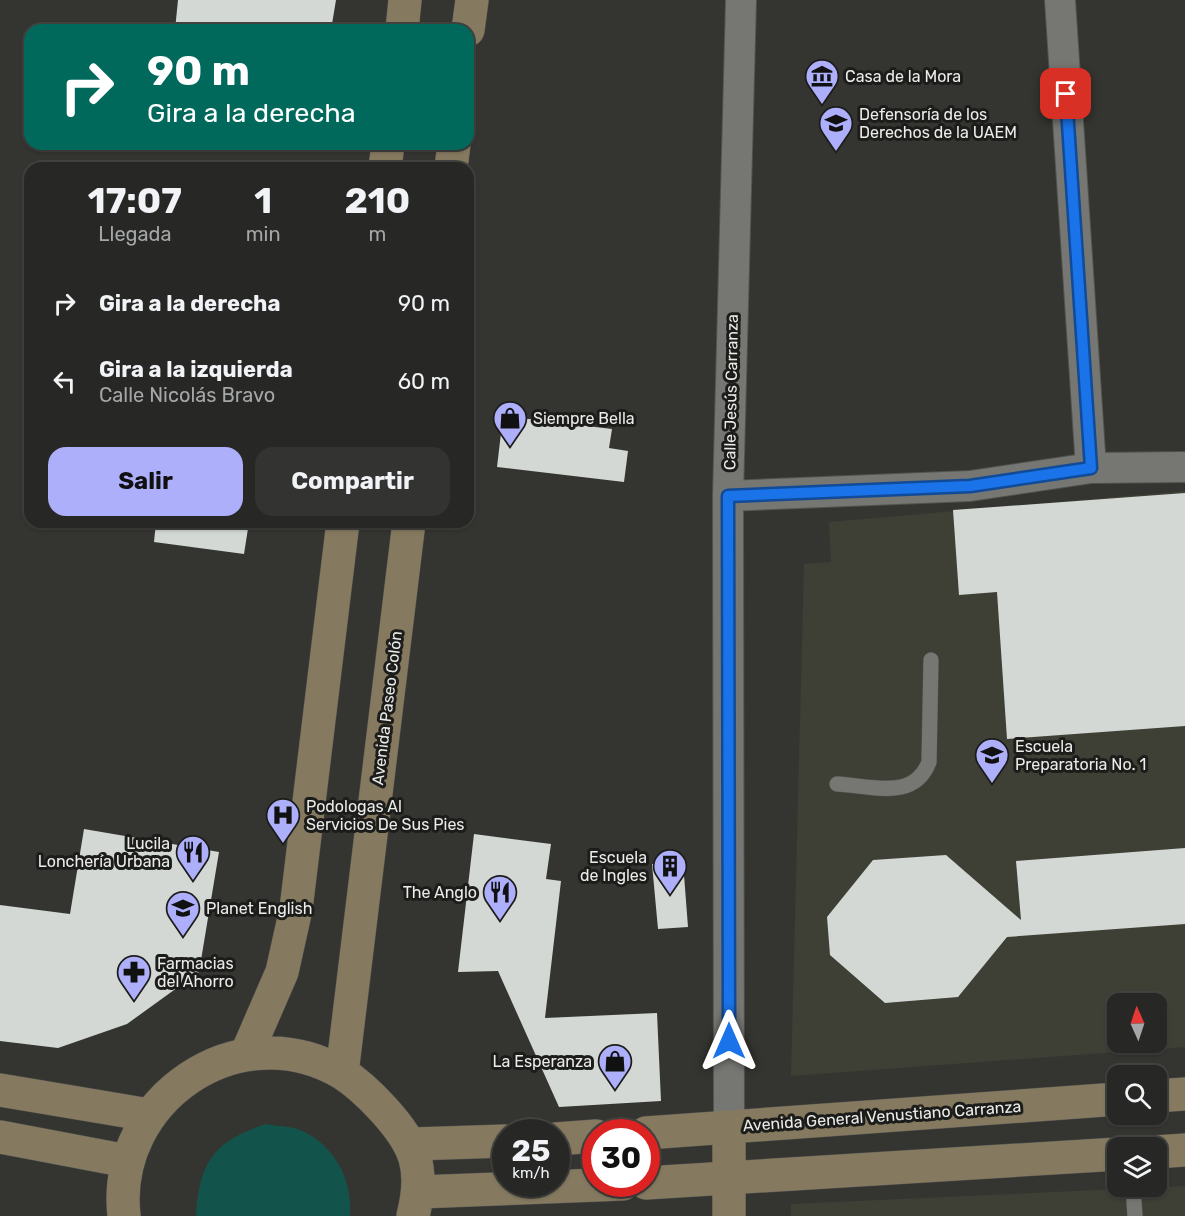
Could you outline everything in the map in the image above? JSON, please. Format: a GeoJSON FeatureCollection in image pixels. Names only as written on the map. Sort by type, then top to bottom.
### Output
{"type":"FeatureCollection","features":[{"type":"Feature","properties":{"kind":"main road"},"geometry":{"type":"LineString","coordinates":[[403,24],[405,0]]}},
{"type":"Feature","properties":{"kind":"main road"},"geometry":{"type":"LineString","coordinates":[[469,24],[471,0]]}},
{"type":"Feature","properties":{"kind":"main road"},"geometry":{"type":"LineString","coordinates":[[246,1055],[282,972],[296,909],[342,528]]}},
{"type":"Feature","properties":{"kind":"main road","name":"Avenida Paseo Colón"},"geometry":{"type":"LineString","coordinates":[[342,1073],[408,528]]}},
{"type":"Feature","properties":{"kind":"main road"},"geometry":{"type":"LineString","coordinates":[[124,1216],[122,1196],[127,1161],[136,1137],[149,1115],[168,1093],[191,1076],[217,1063],[246,1055],[279,1054],[311,1060],[342,1073],[366,1091],[412,1144],[416,1204],[582,1188]]}},
{"type":"Feature","properties":{"kind":"main road"},"geometry":{"type":"LineString","coordinates":[[0,1090],[149,1115]]}},
{"type":"Feature","properties":{"kind":"main road"},"geometry":{"type":"LineString","coordinates":[[1167,1095],[1185,1094]]}},
{"type":"Feature","properties":{"kind":"main road","name":"Avenida General Venustiano Carranza"},"geometry":{"type":"LineString","coordinates":[[660,1131],[1107,1100]]}},
{"type":"Feature","properties":{"kind":"main road","name":"Calle Jesús Carranza"},"geometry":{"type":"LineString","coordinates":[[729,1127],[729,1216]]}},
{"type":"Feature","properties":{"kind":"main road"},"geometry":{"type":"LineString","coordinates":[[0,1137],[127,1161]]}},
{"type":"Feature","properties":{"kind":"main road"},"geometry":{"type":"LineString","coordinates":[[412,1144],[492,1141]]}},
{"type":"Feature","properties":{"kind":"main road"},"geometry":{"type":"LineString","coordinates":[[1167,1151],[1185,1150]]}},
{"type":"Feature","properties":{"kind":"main road"},"geometry":{"type":"LineString","coordinates":[[660,1182],[1107,1155]]}},
{"type":"Feature","properties":{"kind":"street","name":"Calle Jesús Carranza"},"geometry":{"type":"LineString","coordinates":[[729,1127],[728,496],[741,0]]}},
{"type":"Feature","properties":{"kind":"street"},"geometry":{"type":"LineString","coordinates":[[1060,0],[1091,468]]}},
{"type":"Feature","properties":{"kind":"street"},"geometry":{"type":"LineString","coordinates":[[728,496],[970,486],[1091,468],[1185,467]]}},
{"type":"Feature","properties":{"kind":"lane"},"geometry":{"type":"LineString","coordinates":[[837,784],[907,788],[923,777],[930,762],[931,660]]}},
{"type":"Feature","properties":{"kind":"lane"},"geometry":{"type":"LineString","coordinates":[[1134,1197],[1135,1216]]}},
{"type":"Feature","properties":{"kind":"shaded area","name":"Escuela Preparatoria No. 1"},"geometry":{"type":"Polygon","coordinates":[[[1185,491],[1185,1047],[1167,1048],[1167,993],[1107,993],[1107,1053],[791,1076],[804,564],[831,562],[829,522],[1185,491]]]}},
{"type":"Feature","properties":{"kind":"shaded area"},"geometry":{"type":"Polygon","coordinates":[[[1185,1186],[1185,1216],[791,1216],[791,1204],[1107,1190],[1107,1197],[1167,1197],[1167,1187],[1185,1186]]]}},
{"type":"Feature","properties":{"kind":"water"},"geometry":{"type":"Polygon","coordinates":[[[266,1124],[294,1128],[319,1141],[329,1151],[344,1175],[348,1188],[350,1216],[196,1216],[201,1181],[213,1156],[234,1138],[266,1124]]]}},
{"type":"Feature","properties":{"kind":"building"},"geometry":{"type":"Polygon","coordinates":[[[178,0],[336,0],[332,24],[176,24],[178,0]]]}},
{"type":"Feature","properties":{"kind":"building"},"geometry":{"type":"Polygon","coordinates":[[[503,416],[612,429],[609,448],[628,451],[624,482],[497,467],[503,416]]]}},
{"type":"Feature","properties":{"kind":"building"},"geometry":{"type":"Polygon","coordinates":[[[1185,493],[1185,726],[1007,739],[997,592],[959,595],[953,510],[1185,493]]]}},
{"type":"Feature","properties":{"kind":"building"},"geometry":{"type":"Polygon","coordinates":[[[155,528],[248,528],[244,554],[154,542],[155,528]]]}},
{"type":"Feature","properties":{"kind":"building"},"geometry":{"type":"Polygon","coordinates":[[[84,829],[219,852],[199,972],[127,1024],[58,1048],[0,1041],[0,905],[70,914],[84,829]]]}},
{"type":"Feature","properties":{"kind":"building"},"geometry":{"type":"Polygon","coordinates":[[[474,834],[551,844],[546,879],[561,881],[545,1018],[657,1013],[661,1101],[559,1107],[498,971],[458,972],[474,834]]]}},
{"type":"Feature","properties":{"kind":"building"},"geometry":{"type":"Polygon","coordinates":[[[1185,848],[1185,924],[1007,937],[958,997],[885,1003],[830,955],[827,917],[873,860],[946,855],[1021,920],[1016,861],[1185,848]]]}},
{"type":"Feature","properties":{"kind":"building","name":"Escuela de Ingles"},"geometry":{"type":"Polygon","coordinates":[[[683,862],[688,927],[658,929],[652,864],[683,862]]]}},
{"type":"Feature","properties":{"kind":"place","name":"Casa de la Mora"},"geometry":{"type":"Point","coordinates":[822,105]}},
{"type":"Feature","properties":{"kind":"place","name":"Defensoría de los Derechos de la UAEM"},"geometry":{"type":"Point","coordinates":[836,152]}},
{"type":"Feature","properties":{"kind":"place","name":"Siempre Bella"},"geometry":{"type":"Point","coordinates":[510,447]}},
{"type":"Feature","properties":{"kind":"place","name":"Escuela Preparatoria No. 1"},"geometry":{"type":"Point","coordinates":[992,784]}},
{"type":"Feature","properties":{"kind":"place","name":"Podologas Al Servicios De Sus Pies"},"geometry":{"type":"Point","coordinates":[283,844]}},
{"type":"Feature","properties":{"kind":"place","name":"Lucila Lonchería Urbana"},"geometry":{"type":"Point","coordinates":[193,881]}},
{"type":"Feature","properties":{"kind":"place","name":"Escuela de Ingles"},"geometry":{"type":"Point","coordinates":[670,895]}},
{"type":"Feature","properties":{"kind":"place","name":"The Anglo"},"geometry":{"type":"Point","coordinates":[500,921]}},
{"type":"Feature","properties":{"kind":"place","name":"Planet English"},"geometry":{"type":"Point","coordinates":[183,937]}},
{"type":"Feature","properties":{"kind":"place","name":"Farmacias del Ahorro"},"geometry":{"type":"Point","coordinates":[134,1001]}},
{"type":"Feature","properties":{"kind":"place","name":"La Esperanza"},"geometry":{"type":"Point","coordinates":[615,1090]}},
{"type":"Feature","properties":{"kind":"route"},"geometry":{"type":"LineString","coordinates":[[729,1041],[728,496],[970,486],[1091,468],[1066,94]]}}]}
